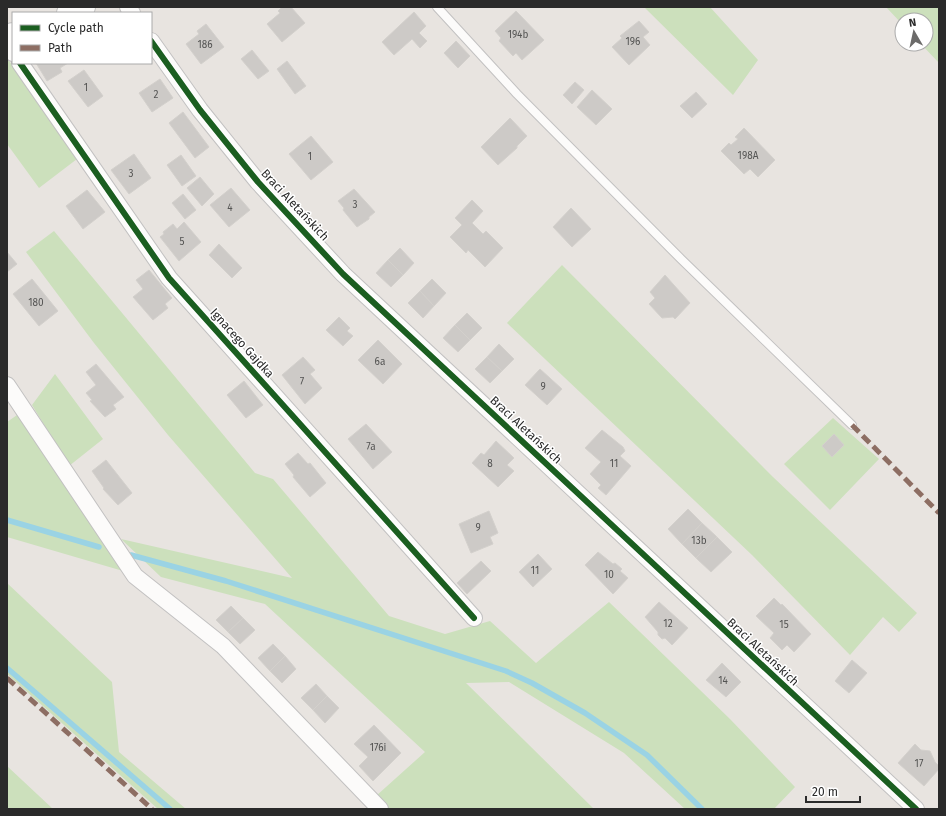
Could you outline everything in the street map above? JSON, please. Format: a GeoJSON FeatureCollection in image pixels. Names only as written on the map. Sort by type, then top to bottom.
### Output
{"type":"FeatureCollection","features":[{"type":"Feature","properties":{"kind":"street"},"geometry":{"type":"LineString","coordinates":[[71,12],[84,7]]}},
{"type":"Feature","properties":{"kind":"street","name":"Braci Aletańskich"},"geometry":{"type":"LineString","coordinates":[[152,41],[200,110],[253,176],[343,274],[916,809]]}},
{"type":"Feature","properties":{"kind":"street","name":"Ignacego Gajdka"},"geometry":{"type":"LineString","coordinates":[[21,64],[169,278],[474,618]]}},
{"type":"Feature","properties":{"kind":"street"},"geometry":{"type":"LineString","coordinates":[[7,385],[135,576],[223,646],[380,809]]}},
{"type":"Feature","properties":{"kind":"lane"},"geometry":{"type":"LineString","coordinates":[[437,7],[522,100],[681,259],[852,425]]}},
{"type":"Feature","properties":{"kind":"green space"},"geometry":{"type":"Polygon","coordinates":[[[644,7],[710,7],[758,60],[733,95],[644,7]]]}},
{"type":"Feature","properties":{"kind":"green space"},"geometry":{"type":"Polygon","coordinates":[[[886,7],[939,7],[939,63],[929,52],[934,52],[934,12],[894,12],[894,16],[886,7]]]}},
{"type":"Feature","properties":{"kind":"green space"},"geometry":{"type":"Polygon","coordinates":[[[7,58],[77,159],[39,188],[7,144],[7,58]]]}},
{"type":"Feature","properties":{"kind":"green space"},"geometry":{"type":"Polygon","coordinates":[[[54,231],[255,473],[273,479],[389,616],[445,634],[490,621],[536,663],[609,602],[730,719],[795,787],[774,809],[685,809],[624,753],[509,682],[466,683],[594,809],[389,809],[376,796],[425,752],[265,604],[161,577],[121,539],[292,578],[168,435],[94,343],[26,252],[54,231]]]}},
{"type":"Feature","properties":{"kind":"green space"},"geometry":{"type":"Polygon","coordinates":[[[562,265],[773,477],[917,613],[899,632],[883,617],[850,655],[752,555],[507,323],[562,265]]]}},
{"type":"Feature","properties":{"kind":"green space"},"geometry":{"type":"Polygon","coordinates":[[[55,374],[103,439],[69,466],[32,405],[55,374]]]}},
{"type":"Feature","properties":{"kind":"green space"},"geometry":{"type":"Polygon","coordinates":[[[20,413],[123,571],[7,537],[7,422],[20,413]]]}},
{"type":"Feature","properties":{"kind":"green space"},"geometry":{"type":"Polygon","coordinates":[[[833,418],[879,459],[830,510],[784,464],[833,418]]]}},
{"type":"Feature","properties":{"kind":"green space"},"geometry":{"type":"Polygon","coordinates":[[[7,583],[112,682],[119,752],[186,809],[158,809],[7,674],[7,583]]]}},
{"type":"Feature","properties":{"kind":"green space"},"geometry":{"type":"Polygon","coordinates":[[[7,766],[53,809],[7,809],[7,766]]]}},
{"type":"Feature","properties":{"kind":"building"},"geometry":{"type":"Polygon","coordinates":[[[282,7],[291,7],[305,23],[282,42],[267,24],[280,13],[278,11],[282,7]]]}},
{"type":"Feature","properties":{"kind":"building"},"geometry":{"type":"Polygon","coordinates":[[[516,11],[544,40],[522,60],[516,53],[513,56],[499,41],[501,38],[495,31],[516,11]]]}},
{"type":"Feature","properties":{"kind":"building"},"geometry":{"type":"Polygon","coordinates":[[[414,12],[426,26],[419,33],[427,41],[420,48],[412,39],[394,55],[382,42],[414,12]]]}},
{"type":"Feature","properties":{"kind":"building"},"geometry":{"type":"Polygon","coordinates":[[[639,21],[649,32],[643,37],[650,45],[629,65],[612,47],[622,38],[620,36],[639,21]]]}},
{"type":"Feature","properties":{"kind":"building"},"geometry":{"type":"Polygon","coordinates":[[[206,24],[224,47],[201,64],[186,44],[199,34],[197,31],[206,24]]]}},
{"type":"Feature","properties":{"kind":"building"},"geometry":{"type":"Polygon","coordinates":[[[456,41],[470,56],[458,68],[444,53],[456,41]]]}},
{"type":"Feature","properties":{"kind":"building"},"geometry":{"type":"Polygon","coordinates":[[[252,50],[269,71],[258,79],[241,59],[252,50]]]}},
{"type":"Feature","properties":{"kind":"building"},"geometry":{"type":"Polygon","coordinates":[[[287,61],[306,86],[295,94],[277,69],[287,61]]]}},
{"type":"Feature","properties":{"kind":"building"},"geometry":{"type":"Polygon","coordinates":[[[37,64],[66,64],[60,68],[62,72],[47,81],[37,64]]]}},
{"type":"Feature","properties":{"kind":"building"},"geometry":{"type":"Polygon","coordinates":[[[84,70],[103,96],[88,107],[68,81],[84,70]]]}},
{"type":"Feature","properties":{"kind":"building"},"geometry":{"type":"Polygon","coordinates":[[[160,79],[173,98],[152,112],[139,93],[160,79]]]}},
{"type":"Feature","properties":{"kind":"building"},"geometry":{"type":"Polygon","coordinates":[[[575,82],[584,90],[572,104],[563,95],[575,82]]]}},
{"type":"Feature","properties":{"kind":"building"},"geometry":{"type":"Polygon","coordinates":[[[592,90],[612,109],[596,125],[577,107],[592,90]]]}},
{"type":"Feature","properties":{"kind":"building"},"geometry":{"type":"Polygon","coordinates":[[[696,92],[707,104],[692,118],[680,106],[696,92]]]}},
{"type":"Feature","properties":{"kind":"building"},"geometry":{"type":"Polygon","coordinates":[[[183,112],[209,147],[195,158],[169,123],[183,112]]]}},
{"type":"Feature","properties":{"kind":"building"},"geometry":{"type":"Polygon","coordinates":[[[510,118],[527,136],[517,146],[517,148],[498,165],[481,147],[510,118]]]}},
{"type":"Feature","properties":{"kind":"building"},"geometry":{"type":"Polygon","coordinates":[[[744,128],[775,160],[758,177],[750,169],[744,174],[721,151],[729,143],[731,145],[738,139],[735,137],[744,128]]]}},
{"type":"Feature","properties":{"kind":"building"},"geometry":{"type":"Polygon","coordinates":[[[311,136],[333,162],[311,180],[289,154],[311,136]]]}},
{"type":"Feature","properties":{"kind":"building"},"geometry":{"type":"Polygon","coordinates":[[[134,154],[151,178],[129,194],[111,170],[134,154]]]}},
{"type":"Feature","properties":{"kind":"building"},"geometry":{"type":"Polygon","coordinates":[[[181,155],[196,176],[182,186],[167,165],[181,155]]]}},
{"type":"Feature","properties":{"kind":"building"},"geometry":{"type":"Polygon","coordinates":[[[200,177],[214,194],[202,206],[187,188],[200,177]]]}},
{"type":"Feature","properties":{"kind":"building"},"geometry":{"type":"Polygon","coordinates":[[[231,188],[250,210],[229,227],[210,205],[231,188]]]}},
{"type":"Feature","properties":{"kind":"building"},"geometry":{"type":"Polygon","coordinates":[[[354,189],[375,212],[369,217],[369,219],[357,227],[343,210],[344,208],[338,201],[354,189]]]}},
{"type":"Feature","properties":{"kind":"building"},"geometry":{"type":"Polygon","coordinates":[[[87,190],[105,212],[83,229],[66,206],[87,190]]]}},
{"type":"Feature","properties":{"kind":"building"},"geometry":{"type":"Polygon","coordinates":[[[183,194],[196,210],[185,219],[172,203],[183,194]]]}},
{"type":"Feature","properties":{"kind":"building"},"geometry":{"type":"Polygon","coordinates":[[[472,200],[483,211],[472,223],[483,234],[486,231],[503,248],[485,267],[468,250],[466,253],[450,237],[462,225],[455,218],[472,200]]]}},
{"type":"Feature","properties":{"kind":"building"},"geometry":{"type":"Polygon","coordinates":[[[571,208],[591,229],[572,247],[553,227],[571,208]]]}},
{"type":"Feature","properties":{"kind":"building"},"geometry":{"type":"Polygon","coordinates":[[[184,222],[201,242],[179,261],[160,237],[164,234],[163,232],[173,224],[177,229],[184,222]]]}},
{"type":"Feature","properties":{"kind":"building"},"geometry":{"type":"Polygon","coordinates":[[[219,244],[242,268],[232,278],[209,255],[219,244]]]}},
{"type":"Feature","properties":{"kind":"building"},"geometry":{"type":"Polygon","coordinates":[[[400,248],[414,263],[403,275],[388,260],[400,248]]]}},
{"type":"Feature","properties":{"kind":"building"},"geometry":{"type":"Polygon","coordinates":[[[7,252],[17,264],[7,272],[7,252]]]}},
{"type":"Feature","properties":{"kind":"building"},"geometry":{"type":"Polygon","coordinates":[[[388,260],[403,275],[391,287],[376,273],[388,260]]]}},
{"type":"Feature","properties":{"kind":"building"},"geometry":{"type":"Polygon","coordinates":[[[149,270],[172,298],[165,304],[168,308],[153,320],[133,297],[143,289],[136,280],[149,270]]]}},
{"type":"Feature","properties":{"kind":"building"},"geometry":{"type":"Polygon","coordinates":[[[665,275],[690,303],[675,319],[673,317],[662,318],[649,304],[655,298],[650,292],[665,275]]]}},
{"type":"Feature","properties":{"kind":"building"},"geometry":{"type":"Polygon","coordinates":[[[32,279],[58,311],[39,326],[13,294],[32,279]]]}},
{"type":"Feature","properties":{"kind":"building"},"geometry":{"type":"Polygon","coordinates":[[[432,279],[446,293],[434,306],[420,291],[432,279]]]}},
{"type":"Feature","properties":{"kind":"building"},"geometry":{"type":"Polygon","coordinates":[[[420,291],[434,306],[423,318],[408,303],[420,291]]]}},
{"type":"Feature","properties":{"kind":"building"},"geometry":{"type":"Polygon","coordinates":[[[467,313],[482,328],[470,340],[455,325],[467,313]]]}},
{"type":"Feature","properties":{"kind":"building"},"geometry":{"type":"Polygon","coordinates":[[[339,317],[350,328],[347,331],[353,336],[343,346],[326,330],[339,317]]]}},
{"type":"Feature","properties":{"kind":"building"},"geometry":{"type":"Polygon","coordinates":[[[455,325],[470,340],[458,352],[443,338],[455,325]]]}},
{"type":"Feature","properties":{"kind":"building"},"geometry":{"type":"Polygon","coordinates":[[[378,340],[402,364],[383,384],[358,360],[378,340]]]}},
{"type":"Feature","properties":{"kind":"building"},"geometry":{"type":"Polygon","coordinates":[[[499,344],[514,359],[502,371],[487,357],[499,344]]]}},
{"type":"Feature","properties":{"kind":"building"},"geometry":{"type":"Polygon","coordinates":[[[303,357],[315,370],[310,374],[322,388],[305,404],[282,375],[303,357]]]}},
{"type":"Feature","properties":{"kind":"building"},"geometry":{"type":"Polygon","coordinates":[[[487,357],[502,371],[490,383],[475,369],[487,357]]]}},
{"type":"Feature","properties":{"kind":"building"},"geometry":{"type":"Polygon","coordinates":[[[96,364],[124,397],[113,405],[116,409],[105,417],[90,401],[92,400],[86,393],[96,385],[86,372],[96,364]]]}},
{"type":"Feature","properties":{"kind":"building"},"geometry":{"type":"Polygon","coordinates":[[[540,369],[562,389],[547,405],[525,385],[540,369]]]}},
{"type":"Feature","properties":{"kind":"building"},"geometry":{"type":"Polygon","coordinates":[[[244,381],[263,405],[246,418],[227,395],[244,381]]]}},
{"type":"Feature","properties":{"kind":"building"},"geometry":{"type":"Polygon","coordinates":[[[366,424],[392,452],[373,469],[348,439],[366,424]]]}},
{"type":"Feature","properties":{"kind":"building"},"geometry":{"type":"Polygon","coordinates":[[[602,430],[623,447],[625,451],[620,456],[631,466],[606,495],[598,488],[601,485],[590,474],[601,462],[585,448],[602,430]]]}},
{"type":"Feature","properties":{"kind":"building"},"geometry":{"type":"Polygon","coordinates":[[[834,434],[844,445],[832,457],[822,446],[834,434]]]}},
{"type":"Feature","properties":{"kind":"building"},"geometry":{"type":"Polygon","coordinates":[[[496,441],[514,458],[507,465],[514,471],[498,487],[472,463],[481,453],[484,455],[496,441]]]}},
{"type":"Feature","properties":{"kind":"building"},"geometry":{"type":"Polygon","coordinates":[[[298,453],[308,464],[310,463],[326,483],[310,497],[293,477],[294,475],[285,464],[298,453]]]}},
{"type":"Feature","properties":{"kind":"building"},"geometry":{"type":"Polygon","coordinates":[[[106,460],[132,493],[118,505],[103,489],[104,488],[92,471],[106,460]]]}},
{"type":"Feature","properties":{"kind":"building"},"geometry":{"type":"Polygon","coordinates":[[[688,509],[702,523],[682,544],[668,529],[688,509]]]}},
{"type":"Feature","properties":{"kind":"building"},"geometry":{"type":"Polygon","coordinates":[[[489,511],[498,533],[490,537],[493,544],[471,553],[459,524],[489,511]]]}},
{"type":"Feature","properties":{"kind":"building"},"geometry":{"type":"Polygon","coordinates":[[[702,523],[717,537],[696,558],[682,544],[702,523]]]}},
{"type":"Feature","properties":{"kind":"building"},"geometry":{"type":"Polygon","coordinates":[[[717,537],[732,552],[711,572],[696,558],[717,537]]]}},
{"type":"Feature","properties":{"kind":"building"},"geometry":{"type":"Polygon","coordinates":[[[598,552],[622,569],[620,571],[628,578],[613,594],[585,565],[598,552]]]}},
{"type":"Feature","properties":{"kind":"building"},"geometry":{"type":"Polygon","coordinates":[[[538,554],[552,569],[533,587],[519,572],[538,554]]]}},
{"type":"Feature","properties":{"kind":"building"},"geometry":{"type":"Polygon","coordinates":[[[481,561],[491,571],[467,594],[457,583],[481,561]]]}},
{"type":"Feature","properties":{"kind":"building"},"geometry":{"type":"Polygon","coordinates":[[[774,598],[781,605],[782,604],[811,634],[794,652],[787,645],[782,650],[770,638],[774,633],[756,616],[774,598]]]}},
{"type":"Feature","properties":{"kind":"building"},"geometry":{"type":"Polygon","coordinates":[[[659,602],[688,628],[672,645],[665,638],[662,639],[658,635],[658,632],[645,617],[659,602]]]}},
{"type":"Feature","properties":{"kind":"building"},"geometry":{"type":"Polygon","coordinates":[[[231,606],[243,618],[228,632],[216,620],[231,606]]]}},
{"type":"Feature","properties":{"kind":"building"},"geometry":{"type":"Polygon","coordinates":[[[243,618],[255,630],[240,644],[228,632],[243,618]]]}},
{"type":"Feature","properties":{"kind":"building"},"geometry":{"type":"Polygon","coordinates":[[[273,644],[285,656],[270,671],[258,658],[273,644]]]}},
{"type":"Feature","properties":{"kind":"building"},"geometry":{"type":"Polygon","coordinates":[[[285,656],[296,669],[282,683],[270,671],[285,656]]]}},
{"type":"Feature","properties":{"kind":"building"},"geometry":{"type":"Polygon","coordinates":[[[852,660],[867,673],[849,693],[835,681],[852,660]]]}},
{"type":"Feature","properties":{"kind":"building"},"geometry":{"type":"Polygon","coordinates":[[[722,663],[741,682],[726,697],[706,680],[722,663]]]}},
{"type":"Feature","properties":{"kind":"building"},"geometry":{"type":"Polygon","coordinates":[[[316,684],[327,696],[313,710],[301,698],[316,684]]]}},
{"type":"Feature","properties":{"kind":"building"},"geometry":{"type":"Polygon","coordinates":[[[327,696],[339,708],[325,723],[313,710],[327,696]]]}},
{"type":"Feature","properties":{"kind":"building"},"geometry":{"type":"Polygon","coordinates":[[[374,725],[401,753],[373,781],[359,766],[368,757],[354,744],[374,725]]]}},
{"type":"Feature","properties":{"kind":"building"},"geometry":{"type":"Polygon","coordinates":[[[915,744],[921,750],[930,751],[935,762],[939,766],[939,769],[924,786],[898,763],[915,744]]]}},
{"type":"Feature","properties":{"kind":"waterway"},"geometry":{"type":"LineString","coordinates":[[7,520],[99,547]]}},
{"type":"Feature","properties":{"kind":"waterway"},"geometry":{"type":"LineString","coordinates":[[131,555],[226,581],[506,671],[532,683],[585,713],[647,755],[702,809]]}},
{"type":"Feature","properties":{"kind":"waterway"},"geometry":{"type":"LineString","coordinates":[[7,668],[170,809]]}},
{"type":"Feature","properties":{"kind":"marked path"},"geometry":{"type":"LineString","coordinates":[[852,425],[939,513]]}},
{"type":"Feature","properties":{"kind":"marked path"},"geometry":{"type":"LineString","coordinates":[[7,678],[152,809]]}},
{"type":"Feature","properties":{"kind":"cycle path"},"geometry":{"type":"LineString","coordinates":[[152,42],[200,110],[258,182],[343,274],[916,809]]}},
{"type":"Feature","properties":{"kind":"cycle path"},"geometry":{"type":"LineString","coordinates":[[21,64],[169,278],[474,618]]}}]}
